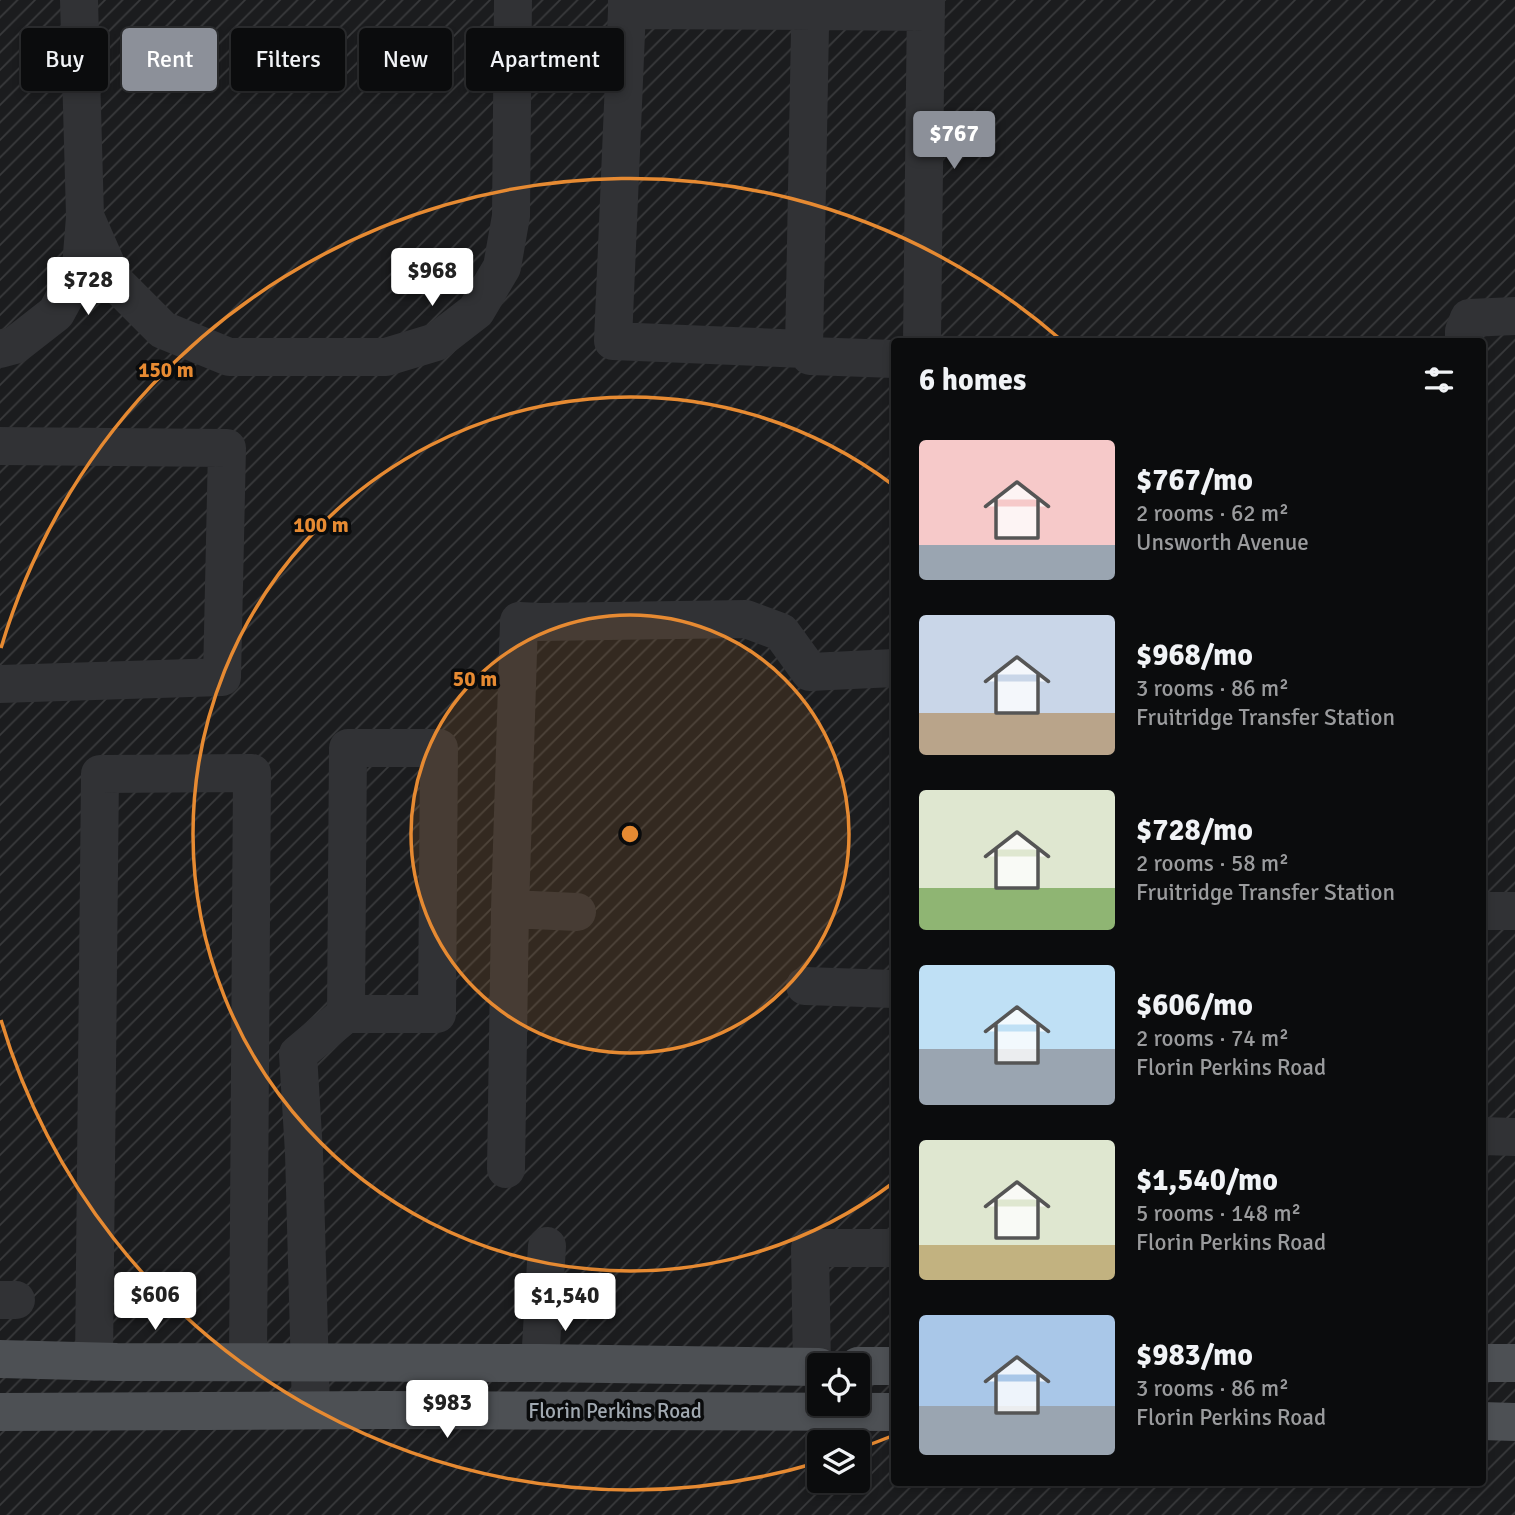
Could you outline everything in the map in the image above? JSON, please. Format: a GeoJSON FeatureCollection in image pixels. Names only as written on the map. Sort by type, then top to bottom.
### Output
{"type":"FeatureCollection","features":[{"type":"Feature","properties":{"kind":"main road"},"geometry":{"type":"LineString","coordinates":[[0,1359],[807,1367]]}},
{"type":"Feature","properties":{"kind":"main road"},"geometry":{"type":"LineString","coordinates":[[1486,1363],[1515,1363]]}},
{"type":"Feature","properties":{"kind":"main road"},"geometry":{"type":"LineString","coordinates":[[870,1366],[891,1366]]}},
{"type":"Feature","properties":{"kind":"main road","name":"Florin Perkins Road"},"geometry":{"type":"LineString","coordinates":[[0,1412],[891,1412]]}},
{"type":"Feature","properties":{"kind":"main road"},"geometry":{"type":"LineString","coordinates":[[1486,1421],[1515,1422]]}},
{"type":"Feature","properties":{"kind":"street"},"geometry":{"type":"LineString","coordinates":[[0,349],[15,345],[56,313],[80,267],[85,216],[79,0]]}},
{"type":"Feature","properties":{"kind":"street"},"geometry":{"type":"LineString","coordinates":[[85,216],[113,280],[163,330],[229,357],[386,357],[436,342],[476,311],[502,267],[511,216],[513,0]]}},
{"type":"Feature","properties":{"kind":"street"},"geometry":{"type":"LineString","coordinates":[[804,349],[613,341],[627,5],[767,5],[816,11],[926,6],[922,338]]}},
{"type":"Feature","properties":{"kind":"street"},"geometry":{"type":"LineString","coordinates":[[816,11],[810,27],[804,349],[810,356],[891,359]]}},
{"type":"Feature","properties":{"kind":"street"},"geometry":{"type":"LineString","coordinates":[[1464,338],[1469,318],[1515,316]]}},
{"type":"Feature","properties":{"kind":"street"},"geometry":{"type":"LineString","coordinates":[[0,446],[227,448],[222,677],[0,684]]}},
{"type":"Feature","properties":{"kind":"street"},"geometry":{"type":"LineString","coordinates":[[506,1169],[510,909],[519,621],[746,620],[780,632],[810,672],[891,668]]}},
{"type":"Feature","properties":{"kind":"street"},"geometry":{"type":"LineString","coordinates":[[311,1410],[304,1153],[298,1054],[346,1014],[437,1014],[439,748],[348,747],[346,1014]]}},
{"type":"Feature","properties":{"kind":"street"},"geometry":{"type":"LineString","coordinates":[[93,1362],[100,774],[252,773],[248,1362]]}},
{"type":"Feature","properties":{"kind":"street"},"geometry":{"type":"LineString","coordinates":[[510,909],[577,912]]}},
{"type":"Feature","properties":{"kind":"street"},"geometry":{"type":"LineString","coordinates":[[1486,911],[1515,911]]}},
{"type":"Feature","properties":{"kind":"street"},"geometry":{"type":"LineString","coordinates":[[805,986],[891,989]]}},
{"type":"Feature","properties":{"kind":"street"},"geometry":{"type":"LineString","coordinates":[[1486,1136],[1515,1137]]}},
{"type":"Feature","properties":{"kind":"street"},"geometry":{"type":"LineString","coordinates":[[540,1363],[548,1246]]}},
{"type":"Feature","properties":{"kind":"street"},"geometry":{"type":"LineString","coordinates":[[815,1353],[810,1248],[891,1248]]}},
{"type":"Feature","properties":{"kind":"shaded area"},"geometry":{"type":"Polygon","coordinates":[[[0,0],[1515,0],[1515,1515],[0,1515],[0,0]]]}}]}
